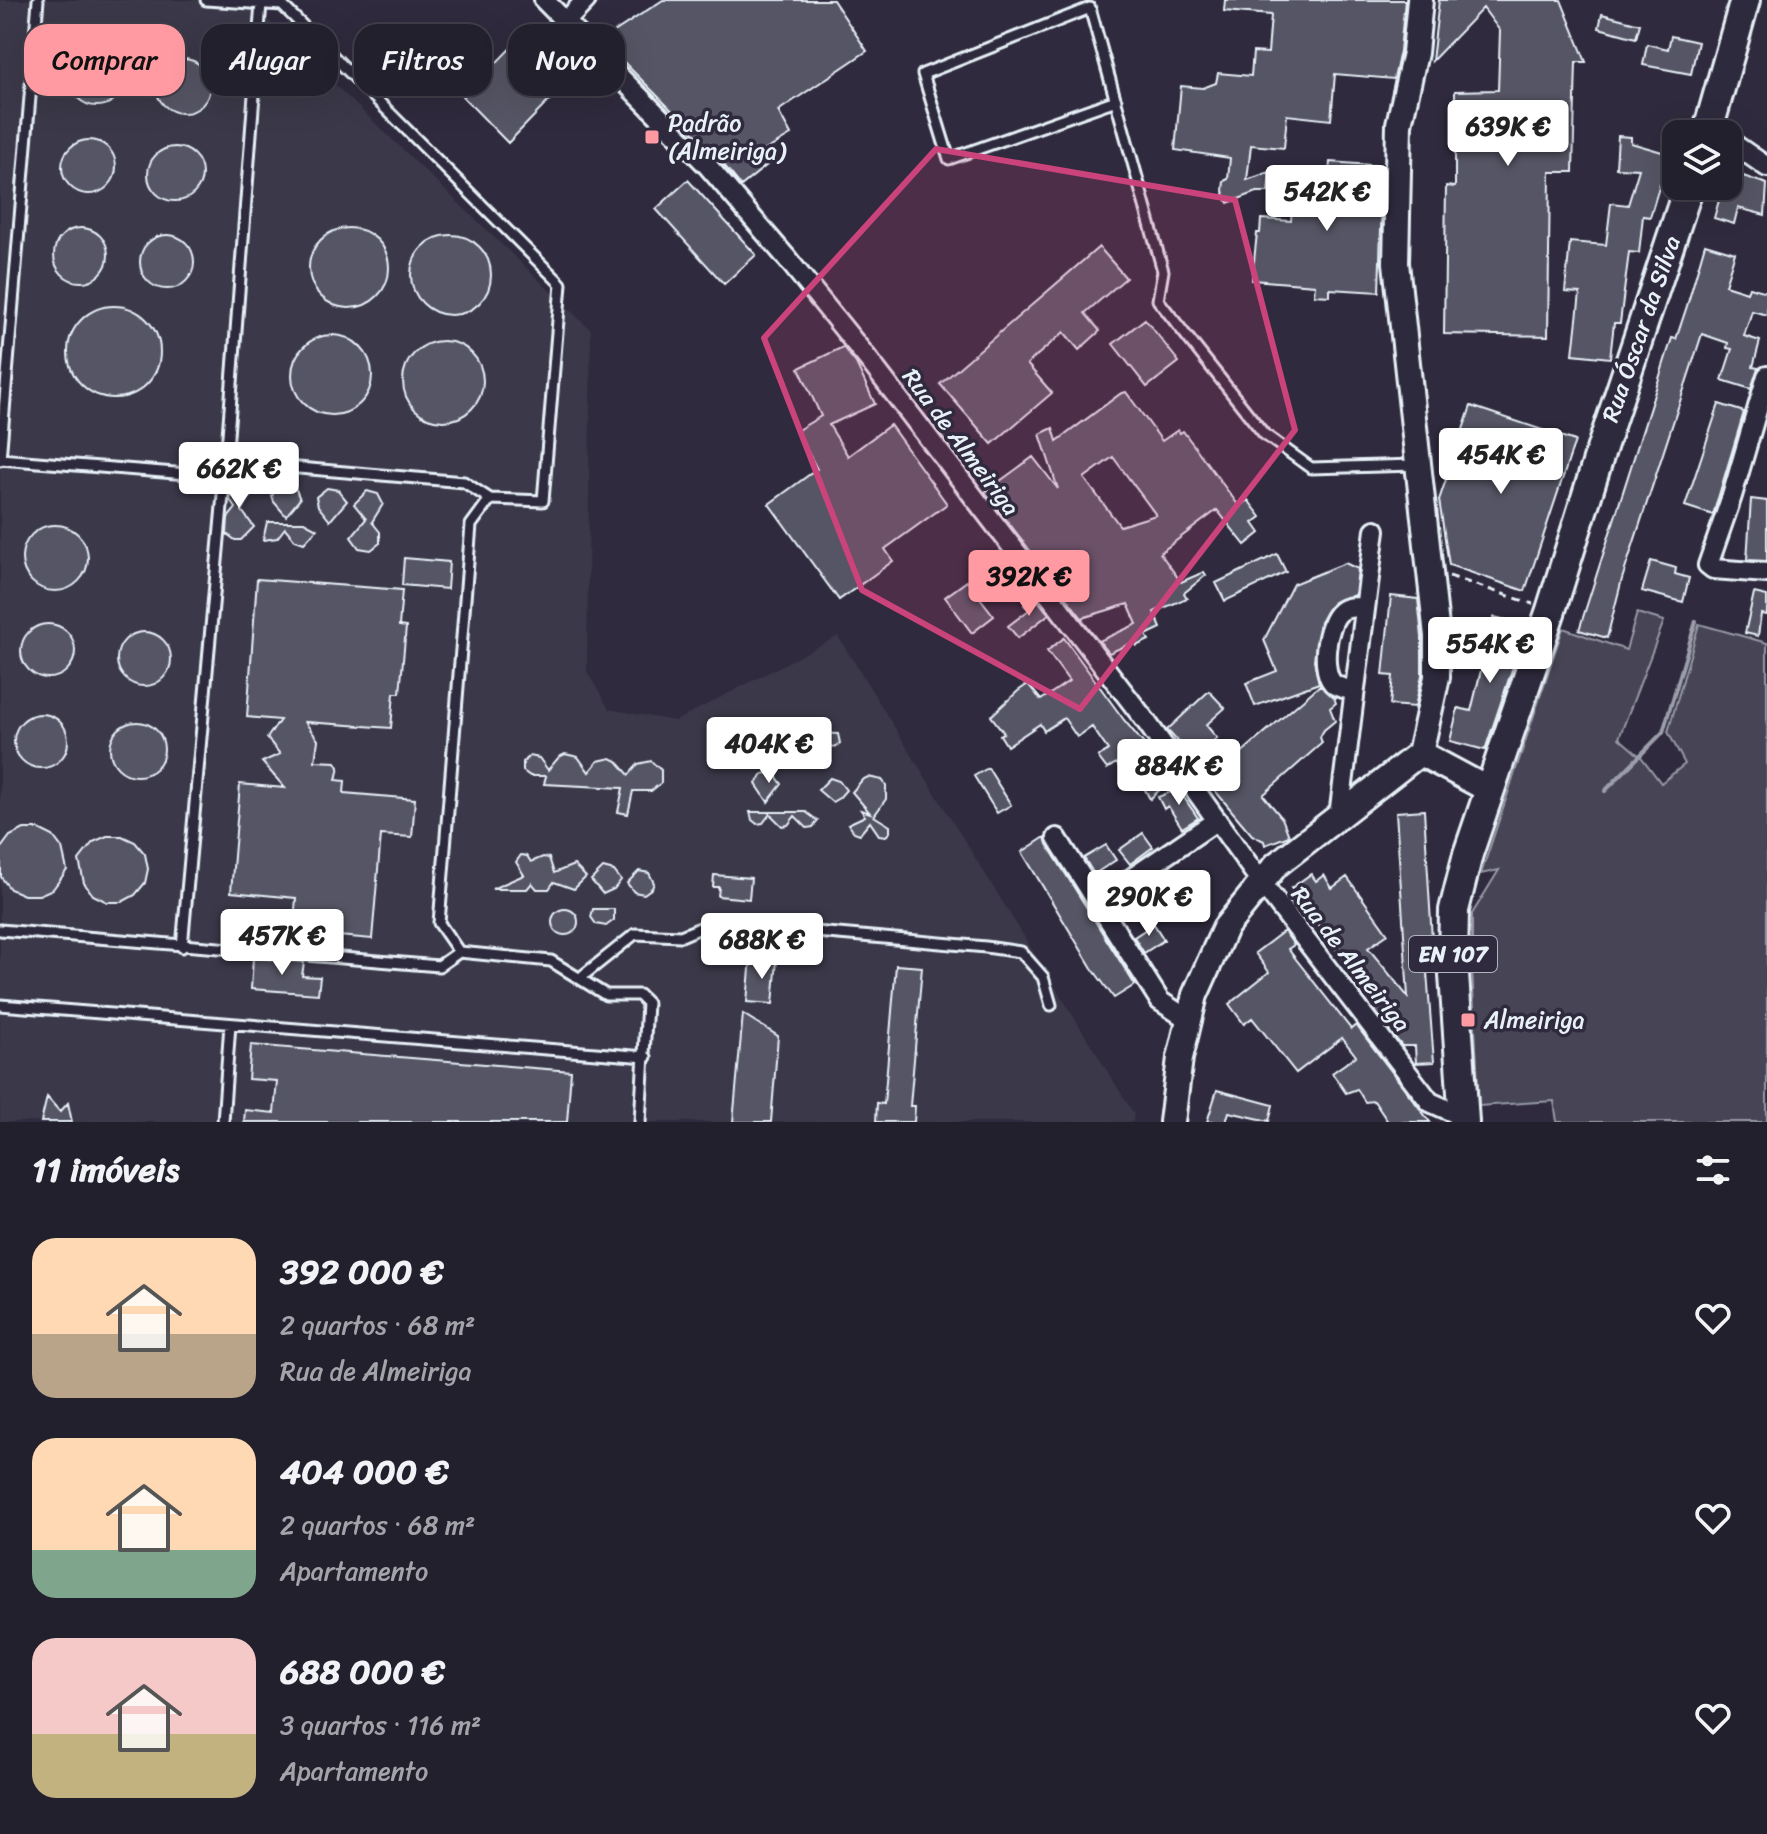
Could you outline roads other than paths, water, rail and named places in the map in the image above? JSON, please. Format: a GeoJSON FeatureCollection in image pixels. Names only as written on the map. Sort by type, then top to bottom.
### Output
{"type":"FeatureCollection","features":[{"type":"Feature","properties":{"kind":"main road"},"geometry":{"type":"LineString","coordinates":[[1719,120],[1745,0]]}},
{"type":"Feature","properties":{"kind":"main road","name":"Rua Óscar da Silva"},"geometry":{"type":"LineString","coordinates":[[1464,1120],[1453,960],[1454,910],[1468,854],[1684,200]]}},
{"type":"Feature","properties":{"kind":"street","name":"Rua de Almeiriga"},"geometry":{"type":"LineString","coordinates":[[544,0],[707,165],[785,256],[868,359],[1135,708],[1261,882],[1430,1102],[1464,1120]]}},
{"type":"Feature","properties":{"kind":"street"},"geometry":{"type":"LineString","coordinates":[[566,21],[586,0]]}},
{"type":"Feature","properties":{"kind":"street"},"geometry":{"type":"LineString","coordinates":[[1172,1122],[1180,1058],[1195,995],[1225,928],[1276,865],[1420,753],[1437,677],[1437,636],[1396,263],[1399,124],[1415,53],[1420,0]]}},
{"type":"Feature","properties":{"kind":"street"},"geometry":{"type":"LineString","coordinates":[[1742,151],[1767,167]]}},
{"type":"Feature","properties":{"kind":"street"},"geometry":{"type":"LineString","coordinates":[[1767,376],[1708,565],[1713,569],[1767,573]]}},
{"type":"Feature","properties":{"kind":"street"},"geometry":{"type":"LineString","coordinates":[[1339,816],[1375,530]]}},
{"type":"Feature","properties":{"kind":"street"},"geometry":{"type":"LineString","coordinates":[[1354,691],[1335,685],[1330,679],[1326,667],[1327,645],[1332,623],[1338,613],[1365,607]]}},
{"type":"Feature","properties":{"kind":"street"},"geometry":{"type":"LineString","coordinates":[[1420,753],[1489,790]]}},
{"type":"Feature","properties":{"kind":"street"},"geometry":{"type":"LineString","coordinates":[[1097,902],[1217,820]]}},
{"type":"Feature","properties":{"kind":"street"},"geometry":{"type":"LineString","coordinates":[[1057,838],[1160,1001],[1189,1020]]}},
{"type":"Feature","properties":{"kind":"lane"},"geometry":{"type":"LineString","coordinates":[[38,0],[0,459],[200,475],[226,462],[464,482],[490,499],[543,501],[561,284],[279,2],[206,0]]}},
{"type":"Feature","properties":{"kind":"lane"},"geometry":{"type":"LineString","coordinates":[[182,947],[226,462],[261,3]]}},
{"type":"Feature","properties":{"kind":"lane"},"geometry":{"type":"LineString","coordinates":[[1116,100],[949,159],[923,74],[1090,8],[1116,100],[1163,271],[1158,300],[1264,434],[1311,468],[1418,464]]}},
{"type":"Feature","properties":{"kind":"lane"},"geometry":{"type":"LineString","coordinates":[[459,952],[439,923],[471,525],[490,499]]}},
{"type":"Feature","properties":{"kind":"lane"},"geometry":{"type":"LineString","coordinates":[[580,978],[635,934],[681,936],[712,923],[1021,952],[1043,977],[1051,1005]]}},
{"type":"Feature","properties":{"kind":"lane"},"geometry":{"type":"LineString","coordinates":[[0,930],[439,966],[459,952],[551,961],[606,995],[639,995],[647,1003],[640,1122]]}},
{"type":"Feature","properties":{"kind":"lane"},"geometry":{"type":"LineString","coordinates":[[0,1005],[646,1057]]}},
{"type":"Feature","properties":{"kind":"lane"},"geometry":{"type":"LineString","coordinates":[[223,1122],[230,1024]]}},
{"type":"Feature","properties":{"kind":"waterway"},"geometry":{"type":"LineString","coordinates":[[1605,791],[1663,732],[1696,621]]}},
{"type":"Feature","properties":{"kind":"place","name":"Padrão (Almeiriga)"},"geometry":{"type":"Point","coordinates":[652,137]}},
{"type":"Feature","properties":{"kind":"place","name":"Almeiriga"},"geometry":{"type":"Point","coordinates":[1468,1020]}}]}
